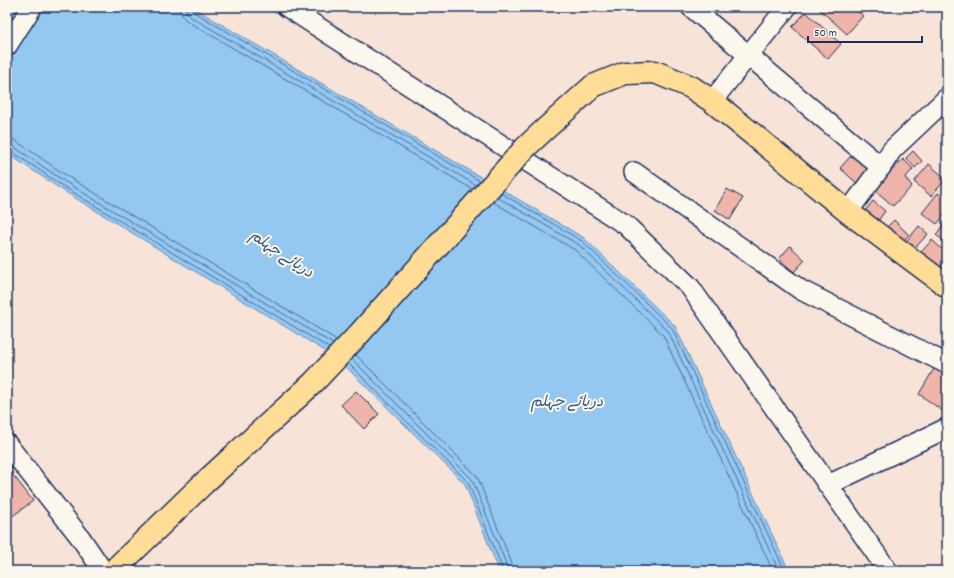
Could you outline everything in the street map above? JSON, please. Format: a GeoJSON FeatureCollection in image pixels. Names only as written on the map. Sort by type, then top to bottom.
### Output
{"type":"FeatureCollection","features":[{"type":"Feature","properties":{"kind":"highway"},"geometry":{"type":"LineString","coordinates":[[113,571],[204,483],[313,383],[359,334],[526,147],[593,86],[625,73],[655,72],[691,87],[712,101],[848,212],[947,286]]}},
{"type":"Feature","properties":{"kind":"street"},"geometry":{"type":"LineString","coordinates":[[7,46],[32,7]]}},
{"type":"Feature","properties":{"kind":"street"},"geometry":{"type":"LineString","coordinates":[[287,7],[626,225],[690,287],[888,571]]}},
{"type":"Feature","properties":{"kind":"street"},"geometry":{"type":"LineString","coordinates":[[691,7],[881,167]]}},
{"type":"Feature","properties":{"kind":"street"},"geometry":{"type":"LineString","coordinates":[[712,101],[787,7]]}},
{"type":"Feature","properties":{"kind":"street"},"geometry":{"type":"LineString","coordinates":[[848,212],[892,150],[947,98]]}},
{"type":"Feature","properties":{"kind":"street"},"geometry":{"type":"LineString","coordinates":[[634,172],[801,290],[947,364]]}},
{"type":"Feature","properties":{"kind":"street"},"geometry":{"type":"LineString","coordinates":[[828,486],[947,428]]}},
{"type":"Feature","properties":{"kind":"street"},"geometry":{"type":"LineString","coordinates":[[7,444],[80,537],[103,571]]}},
{"type":"Feature","properties":{"kind":"water","name":"دریائے جہلم"},"geometry":{"type":"Polygon","coordinates":[[[7,7],[192,7],[584,238],[675,326],[789,571],[499,571],[465,484],[338,359],[59,188],[7,153],[7,7]]]}},
{"type":"Feature","properties":{"kind":"building"},"geometry":{"type":"Polygon","coordinates":[[[817,7],[853,7],[863,16],[847,34],[817,7]]]}},
{"type":"Feature","properties":{"kind":"building"},"geometry":{"type":"Polygon","coordinates":[[[806,12],[841,44],[828,59],[792,27],[806,12]]]}},
{"type":"Feature","properties":{"kind":"building"},"geometry":{"type":"Polygon","coordinates":[[[857,149],[878,168],[861,187],[840,168],[857,149]]]}},
{"type":"Feature","properties":{"kind":"building"},"geometry":{"type":"Polygon","coordinates":[[[913,151],[922,161],[915,168],[906,158],[913,151]]]}},
{"type":"Feature","properties":{"kind":"building"},"geometry":{"type":"Polygon","coordinates":[[[903,159],[913,169],[905,178],[912,186],[893,206],[874,189],[903,159]]]}},
{"type":"Feature","properties":{"kind":"building"},"geometry":{"type":"Polygon","coordinates":[[[929,164],[946,179],[931,196],[914,182],[929,164]]]}},
{"type":"Feature","properties":{"kind":"building"},"geometry":{"type":"Polygon","coordinates":[[[727,189],[743,198],[730,220],[715,210],[727,189]]]}},
{"type":"Feature","properties":{"kind":"building"},"geometry":{"type":"Polygon","coordinates":[[[938,193],[947,200],[947,212],[937,224],[922,213],[938,193]]]}},
{"type":"Feature","properties":{"kind":"building"},"geometry":{"type":"Polygon","coordinates":[[[873,201],[885,211],[878,221],[865,211],[873,201]]]}},
{"type":"Feature","properties":{"kind":"building"},"geometry":{"type":"Polygon","coordinates":[[[947,219],[947,243],[936,235],[947,219]]]}},
{"type":"Feature","properties":{"kind":"building"},"geometry":{"type":"Polygon","coordinates":[[[894,220],[909,235],[900,244],[885,229],[894,220]]]}},
{"type":"Feature","properties":{"kind":"building"},"geometry":{"type":"Polygon","coordinates":[[[919,226],[928,234],[913,250],[905,243],[919,226]]]}},
{"type":"Feature","properties":{"kind":"building"},"geometry":{"type":"Polygon","coordinates":[[[932,240],[947,254],[947,259],[938,269],[920,253],[932,240]]]}},
{"type":"Feature","properties":{"kind":"building"},"geometry":{"type":"Polygon","coordinates":[[[790,246],[805,260],[794,272],[779,259],[790,246]]]}},
{"type":"Feature","properties":{"kind":"building"},"geometry":{"type":"Polygon","coordinates":[[[935,367],[947,374],[947,414],[919,394],[935,367]]]}},
{"type":"Feature","properties":{"kind":"building"},"geometry":{"type":"Polygon","coordinates":[[[356,391],[379,414],[364,429],[341,405],[356,391]]]}},
{"type":"Feature","properties":{"kind":"building"},"geometry":{"type":"Polygon","coordinates":[[[7,467],[33,501],[7,520],[7,492],[9,491],[7,489],[7,467]]]}}]}
